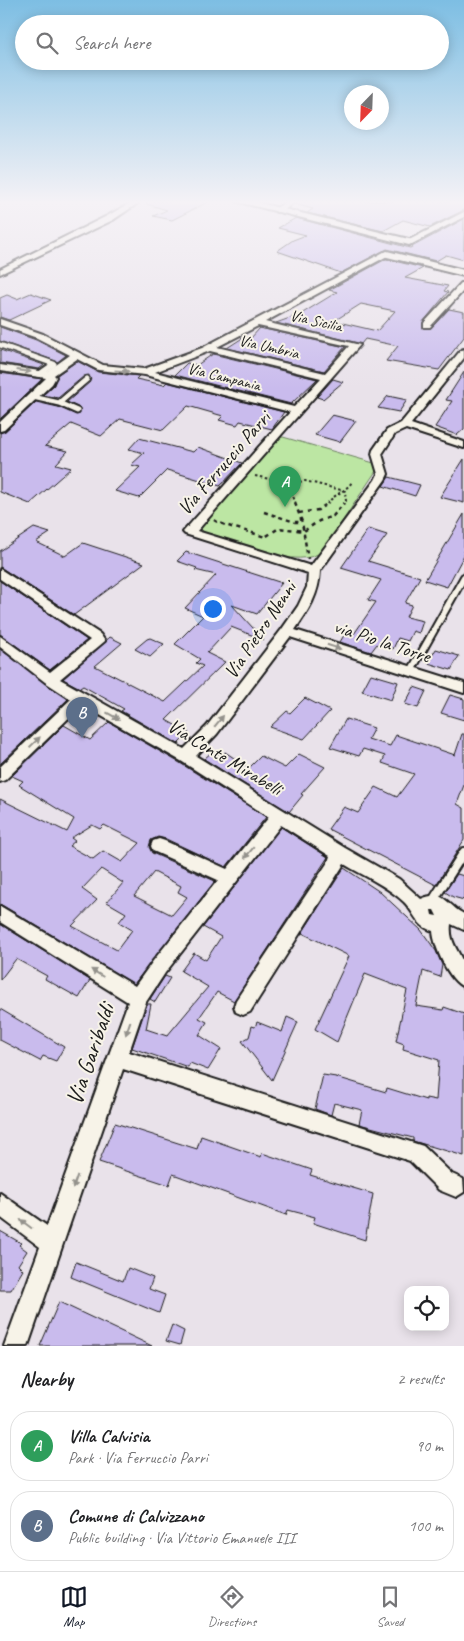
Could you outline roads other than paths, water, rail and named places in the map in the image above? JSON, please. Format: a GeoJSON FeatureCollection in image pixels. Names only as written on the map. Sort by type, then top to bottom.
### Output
{"type":"FeatureCollection","features":[{"type":"Feature","properties":{"kind":"main road"},"geometry":{"type":"LineString","coordinates":[[427,264],[464,273]]}},
{"type":"Feature","properties":{"kind":"street"},"geometry":{"type":"LineString","coordinates":[[0,272],[17,264]]}},
{"type":"Feature","properties":{"kind":"street"},"geometry":{"type":"LineString","coordinates":[[0,322],[40,336],[101,368],[145,372],[168,366],[210,348],[369,264]]}},
{"type":"Feature","properties":{"kind":"street"},"geometry":{"type":"LineString","coordinates":[[427,325],[464,285]]}},
{"type":"Feature","properties":{"kind":"street","name":"Via Sicilia"},"geometry":{"type":"LineString","coordinates":[[258,323],[355,345],[325,376]]}},
{"type":"Feature","properties":{"kind":"street","name":"Via Umbria"},"geometry":{"type":"LineString","coordinates":[[210,348],[325,376]]}},
{"type":"Feature","properties":{"kind":"street","name":"Via Pietro Nenni"},"geometry":{"type":"LineString","coordinates":[[186,757],[218,723],[304,607],[313,587],[314,571],[383,474],[377,454],[378,450],[391,432],[405,425],[464,352]]}},
{"type":"Feature","properties":{"kind":"street"},"geometry":{"type":"LineString","coordinates":[[44,374],[77,356]]}},
{"type":"Feature","properties":{"kind":"street"},"geometry":{"type":"LineString","coordinates":[[0,368],[44,374],[51,377],[49,382],[0,428]]}},
{"type":"Feature","properties":{"kind":"street","name":"Via Campania"},"geometry":{"type":"LineString","coordinates":[[145,372],[296,411]]}},
{"type":"Feature","properties":{"kind":"street","name":"Via Ferruccio Parri"},"geometry":{"type":"LineString","coordinates":[[314,571],[188,532],[325,376]]}},
{"type":"Feature","properties":{"kind":"street"},"geometry":{"type":"LineString","coordinates":[[405,425],[464,445]]}},
{"type":"Feature","properties":{"kind":"street"},"geometry":{"type":"LineString","coordinates":[[0,573],[95,637],[98,641],[50,679]]}},
{"type":"Feature","properties":{"kind":"street","name":"via Pio la Torre"},"geometry":{"type":"LineString","coordinates":[[287,632],[464,688]]}},
{"type":"Feature","properties":{"kind":"street","name":"Via Conte Mirabelli"},"geometry":{"type":"LineString","coordinates":[[0,640],[50,679],[186,757],[406,893],[423,917]]}},
{"type":"Feature","properties":{"kind":"street"},"geometry":{"type":"LineString","coordinates":[[0,776],[81,698]]}},
{"type":"Feature","properties":{"kind":"street","name":"Via Garibaldi"},"geometry":{"type":"LineString","coordinates":[[16,1346],[138,998],[229,877],[280,815]]}},
{"type":"Feature","properties":{"kind":"street"},"geometry":{"type":"LineString","coordinates":[[159,846],[229,877]]}},
{"type":"Feature","properties":{"kind":"street"},"geometry":{"type":"LineString","coordinates":[[243,1006],[336,864],[339,852]]}},
{"type":"Feature","properties":{"kind":"street"},"geometry":{"type":"LineString","coordinates":[[464,922],[444,918],[433,924],[423,917],[422,906],[432,902],[444,906],[444,918],[440,934],[447,952],[464,980]]}},
{"type":"Feature","properties":{"kind":"street"},"geometry":{"type":"LineString","coordinates":[[0,913],[138,998]]}},
{"type":"Feature","properties":{"kind":"street"},"geometry":{"type":"LineString","coordinates":[[118,1058],[416,1153],[446,1183],[456,1186]]}},
{"type":"Feature","properties":{"kind":"street"},"geometry":{"type":"LineString","coordinates":[[0,1204],[53,1243]]}},
{"type":"Feature","properties":{"kind":"lane"},"geometry":{"type":"LineString","coordinates":[[0,345],[54,364],[44,374]]}},
{"type":"Feature","properties":{"kind":"lane"},"geometry":{"type":"LineString","coordinates":[[59,403],[87,379]]}},
{"type":"Feature","properties":{"kind":"lane"},"geometry":{"type":"LineString","coordinates":[[34,397],[77,410]]}},
{"type":"Feature","properties":{"kind":"lane"},"geometry":{"type":"LineString","coordinates":[[411,671],[464,577]]}},
{"type":"Feature","properties":{"kind":"lane"},"geometry":{"type":"LineString","coordinates":[[432,902],[464,852]]}},
{"type":"Feature","properties":{"kind":"place","name":"Villa Calvisia"},"geometry":{"type":"Point","coordinates":[285,507]}},
{"type":"Feature","properties":{"kind":"place","name":"Comune di Calvizzano"},"geometry":{"type":"Point","coordinates":[82,738]}}]}
